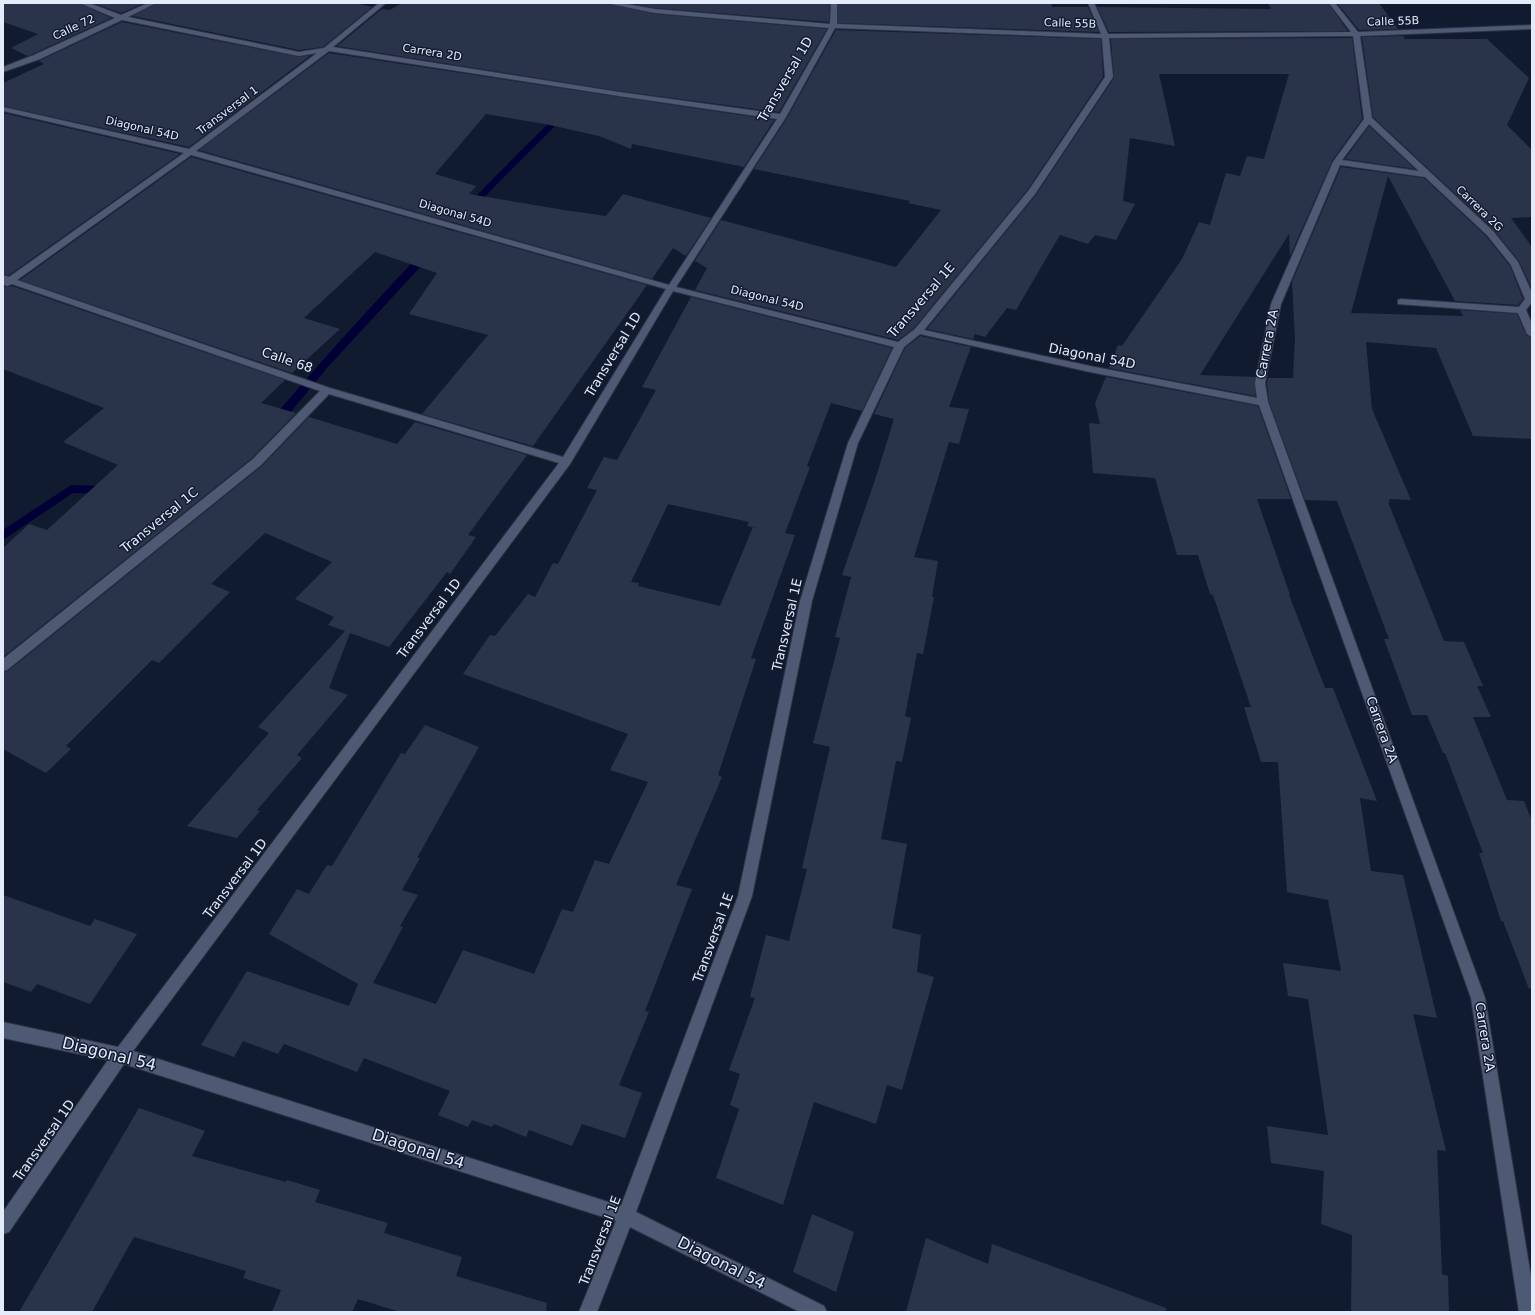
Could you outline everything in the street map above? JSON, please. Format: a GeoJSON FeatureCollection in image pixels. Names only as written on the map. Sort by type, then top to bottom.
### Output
{"type":"FeatureCollection","features":[{"type":"Feature","properties":{"kind":"street","name":"Carrera 2D"},"geometry":{"type":"LineString","coordinates":[[83,3],[121,18],[299,54],[329,48],[619,94],[782,117]]}},
{"type":"Feature","properties":{"kind":"street","name":"Calle 72"},"geometry":{"type":"LineString","coordinates":[[3,70],[36,57],[153,3]]}},
{"type":"Feature","properties":{"kind":"street","name":"Transversal 1"},"geometry":{"type":"LineString","coordinates":[[3,286],[7,279],[190,152],[329,48],[383,3]]}},
{"type":"Feature","properties":{"kind":"street","name":"Calle 55B"},"geometry":{"type":"LineString","coordinates":[[609,3],[655,11],[833,26],[1105,36],[1356,34],[1532,27]]}},
{"type":"Feature","properties":{"kind":"street","name":"Transversal 1D"},"geometry":{"type":"LineString","coordinates":[[3,1226],[121,1055],[566,460],[671,288],[782,117],[833,26],[834,3]]}},
{"type":"Feature","properties":{"kind":"street","name":"Transversal 1E"},"geometry":{"type":"LineString","coordinates":[[588,1312],[626,1216],[745,896],[806,601],[853,443],[900,345],[918,331],[1032,192],[1109,76],[1105,36],[1090,3]]}},
{"type":"Feature","properties":{"kind":"street"},"geometry":{"type":"LineString","coordinates":[[1332,3],[1356,34],[1368,120]]}},
{"type":"Feature","properties":{"kind":"street","name":"Diagonal 54D"},"geometry":{"type":"LineString","coordinates":[[3,109],[190,152],[671,288],[900,345]]}},
{"type":"Feature","properties":{"kind":"street","name":"Carrera 2A"},"geometry":{"type":"LineString","coordinates":[[1368,120],[1337,162],[1276,304],[1260,383],[1263,402],[1478,998],[1528,1312]]}},
{"type":"Feature","properties":{"kind":"street","name":"Carrera 2G"},"geometry":{"type":"LineString","coordinates":[[1368,120],[1490,232],[1515,264],[1531,299],[1521,310]]}},
{"type":"Feature","properties":{"kind":"street"},"geometry":{"type":"LineString","coordinates":[[1337,162],[1428,175]]}},
{"type":"Feature","properties":{"kind":"street","name":"Calle 68"},"geometry":{"type":"LineString","coordinates":[[7,279],[322,388],[566,460]]}},
{"type":"Feature","properties":{"kind":"street"},"geometry":{"type":"LineString","coordinates":[[1401,302],[1521,310],[1532,334]]}},
{"type":"Feature","properties":{"kind":"street","name":"Diagonal 54D"},"geometry":{"type":"LineString","coordinates":[[918,331],[999,351],[1263,402]]}},
{"type":"Feature","properties":{"kind":"street","name":"Transversal 1C"},"geometry":{"type":"LineString","coordinates":[[3,666],[257,462],[322,388]]}},
{"type":"Feature","properties":{"kind":"street","name":"Diagonal 54"},"geometry":{"type":"LineString","coordinates":[[3,1030],[121,1055],[626,1216],[818,1312]]}},
{"type":"Feature","properties":{"kind":"building"},"geometry":{"type":"Polygon","coordinates":[[[3,3],[79,3],[111,18],[28,56],[11,48],[38,34],[3,22],[3,3]]]}},
{"type":"Feature","properties":{"kind":"building"},"geometry":{"type":"Polygon","coordinates":[[[93,3],[144,3],[121,13],[93,3]]]}},
{"type":"Feature","properties":{"kind":"building"},"geometry":{"type":"Polygon","coordinates":[[[157,3],[356,3],[372,7],[323,47],[299,50],[133,16],[157,3]]]}},
{"type":"Feature","properties":{"kind":"building"},"geometry":{"type":"Polygon","coordinates":[[[402,3],[605,3],[655,14],[827,29],[779,112],[619,91],[337,46],[382,9],[390,10],[402,3]]]}},
{"type":"Feature","properties":{"kind":"building"},"geometry":{"type":"Polygon","coordinates":[[[630,3],[830,3],[829,22],[655,8],[630,3]]]}},
{"type":"Feature","properties":{"kind":"building"},"geometry":{"type":"Polygon","coordinates":[[[838,3],[1051,3],[1052,7],[1088,7],[1099,32],[838,23],[838,3]]]}},
{"type":"Feature","properties":{"kind":"building"},"geometry":{"type":"Polygon","coordinates":[[[1268,3],[1328,3],[1348,31],[1109,32],[1097,7],[1271,9],[1268,3]]]}},
{"type":"Feature","properties":{"kind":"building"},"geometry":{"type":"Polygon","coordinates":[[[1337,3],[1379,3],[1398,29],[1359,30],[1337,3]]]}},
{"type":"Feature","properties":{"kind":"building"},"geometry":{"type":"Polygon","coordinates":[[[122,22],[299,57],[311,55],[189,147],[3,106],[3,83],[44,64],[39,61],[122,22]]]}},
{"type":"Feature","properties":{"kind":"building"},"geometry":{"type":"Polygon","coordinates":[[[836,30],[1101,39],[1103,77],[1028,189],[914,328],[898,340],[695,290],[707,268],[695,261],[721,220],[896,267],[941,210],[908,203],[910,201],[754,169],[787,118],[836,30]]]}},
{"type":"Feature","properties":{"kind":"building"},"geometry":{"type":"Polygon","coordinates":[[[1403,36],[1405,39],[1487,39],[1529,78],[1507,125],[1532,150],[1532,217],[1511,218],[1532,247],[1532,289],[1519,261],[1494,230],[1373,117],[1362,37],[1403,36]]]}},
{"type":"Feature","properties":{"kind":"building"},"geometry":{"type":"Polygon","coordinates":[[[1352,38],[1362,119],[1332,161],[1290,256],[1289,234],[1200,375],[1255,377],[1255,396],[1109,368],[1118,345],[1122,346],[1182,259],[1199,222],[1210,225],[1226,173],[1240,176],[1247,156],[1264,159],[1289,74],[1159,74],[1175,146],[1130,138],[1123,201],[1135,204],[1116,240],[1095,235],[1088,244],[1060,235],[1016,310],[1007,308],[985,337],[975,334],[973,339],[927,329],[1036,195],[1114,78],[1111,39],[1352,38]]]}},
{"type":"Feature","properties":{"kind":"building"},"geometry":{"type":"Polygon","coordinates":[[[329,53],[774,120],[744,167],[632,144],[631,149],[599,136],[550,125],[486,114],[435,174],[476,186],[469,194],[564,210],[606,216],[623,194],[711,218],[686,256],[673,248],[652,279],[199,150],[329,53]]]}},
{"type":"Feature","properties":{"kind":"building"},"geometry":{"type":"Polygon","coordinates":[[[3,113],[180,154],[9,275],[3,274],[3,113]]]}},
{"type":"Feature","properties":{"kind":"building"},"geometry":{"type":"Polygon","coordinates":[[[1369,126],[1415,169],[1345,159],[1369,126]]]}},
{"type":"Feature","properties":{"kind":"building"},"geometry":{"type":"Polygon","coordinates":[[[191,157],[647,285],[533,446],[422,414],[488,335],[409,314],[437,273],[375,252],[304,318],[340,329],[292,373],[20,280],[191,157]]]}},
{"type":"Feature","properties":{"kind":"building"},"geometry":{"type":"Polygon","coordinates":[[[1341,167],[1424,178],[1486,236],[1510,266],[1523,299],[1518,305],[1455,301],[1388,176],[1351,313],[1463,316],[1460,310],[1517,314],[1526,335],[1532,338],[1532,439],[1473,436],[1436,348],[1366,342],[1372,409],[1411,500],[1389,499],[1390,502],[1388,502],[1444,641],[1464,642],[1483,686],[1477,686],[1491,717],[1473,717],[1507,800],[1524,801],[1532,821],[1532,988],[1529,989],[1503,921],[1501,921],[1479,853],[1483,853],[1445,753],[1443,753],[1427,715],[1412,715],[1384,639],[1389,639],[1337,501],[1305,500],[1269,402],[1267,383],[1268,378],[1293,378],[1295,338],[1292,282],[1341,167]]]}},
{"type":"Feature","properties":{"kind":"building"},"geometry":{"type":"Polygon","coordinates":[[[3,286],[12,286],[285,380],[261,403],[296,413],[252,458],[3,657],[3,548],[29,524],[47,530],[118,465],[63,442],[104,408],[3,369],[3,286]]]}},
{"type":"Feature","properties":{"kind":"building"},"geometry":{"type":"Polygon","coordinates":[[[691,297],[892,348],[862,411],[831,403],[807,466],[810,467],[785,533],[795,535],[751,658],[756,659],[718,775],[722,777],[676,885],[692,889],[645,1011],[649,1012],[619,1085],[642,1093],[625,1138],[582,1124],[572,1146],[529,1130],[526,1137],[494,1124],[492,1127],[472,1120],[468,1127],[438,1115],[450,1091],[364,1058],[357,1072],[284,1044],[278,1054],[243,1041],[234,1057],[201,1045],[247,971],[349,1006],[358,984],[269,934],[297,889],[309,894],[327,865],[332,866],[401,753],[405,754],[425,725],[479,747],[417,858],[420,858],[402,890],[418,895],[400,926],[403,927],[373,983],[436,1004],[463,950],[534,974],[562,909],[573,912],[595,860],[609,864],[648,782],[610,770],[628,734],[463,674],[490,635],[495,636],[528,594],[535,597],[553,563],[558,564],[597,490],[587,488],[604,457],[617,460],[656,390],[642,387],[691,297]],[[668,504],[631,582],[639,583],[638,586],[720,606],[753,527],[747,526],[749,522],[668,504]]]}},
{"type":"Feature","properties":{"kind":"building"},"geometry":{"type":"Polygon","coordinates":[[[920,336],[971,347],[949,407],[969,409],[959,444],[949,442],[914,557],[938,561],[932,597],[934,597],[923,654],[917,653],[905,716],[911,718],[902,762],[896,761],[881,839],[907,844],[892,928],[921,935],[917,972],[934,977],[902,1090],[887,1085],[876,1124],[814,1102],[783,1205],[716,1178],[739,1109],[730,1105],[740,1074],[729,1070],[755,998],[750,997],[766,935],[789,941],[807,869],[802,868],[830,747],[813,743],[840,638],[835,637],[851,577],[842,575],[875,480],[894,419],[874,414],[905,348],[920,336]]]}},
{"type":"Feature","properties":{"kind":"building"},"geometry":{"type":"Polygon","coordinates":[[[1106,377],[1258,406],[1291,499],[1257,499],[1289,595],[1325,688],[1333,688],[1377,801],[1360,798],[1371,871],[1403,875],[1437,1018],[1413,1014],[1446,1151],[1437,1150],[1442,1274],[1448,1276],[1449,1312],[1351,1312],[1352,1235],[1321,1224],[1324,1171],[1271,1163],[1267,1126],[1328,1135],[1308,999],[1288,996],[1283,963],[1341,971],[1328,900],[1287,892],[1278,762],[1261,762],[1244,707],[1251,707],[1213,595],[1210,594],[1198,555],[1177,555],[1155,478],[1093,473],[1089,423],[1100,424],[1095,403],[1106,377]]]}},
{"type":"Feature","properties":{"kind":"building"},"geometry":{"type":"Polygon","coordinates":[[[309,417],[397,444],[415,422],[527,455],[468,535],[476,537],[450,574],[447,572],[389,647],[350,633],[329,688],[348,695],[297,755],[302,758],[257,810],[260,811],[237,838],[187,826],[269,733],[258,727],[345,631],[328,625],[334,617],[295,599],[332,562],[265,533],[211,584],[230,592],[159,663],[152,660],[66,746],[71,749],[46,773],[3,749],[3,672],[8,671],[262,466],[309,417]]]}},
{"type":"Feature","properties":{"kind":"building"},"geometry":{"type":"Polygon","coordinates":[[[3,895],[90,926],[95,919],[137,934],[90,1004],[37,984],[31,992],[3,982],[3,895]]]}},
{"type":"Feature","properties":{"kind":"building"},"geometry":{"type":"Polygon","coordinates":[[[139,1108],[205,1131],[192,1156],[320,1190],[315,1202],[388,1223],[384,1233],[462,1257],[456,1276],[547,1303],[546,1312],[400,1312],[358,1299],[352,1312],[272,1312],[281,1290],[243,1278],[246,1271],[134,1237],[92,1312],[19,1312],[139,1108]]]}},
{"type":"Feature","properties":{"kind":"building"},"geometry":{"type":"Polygon","coordinates":[[[812,1214],[854,1232],[836,1292],[793,1272],[812,1214]]]}},
{"type":"Feature","properties":{"kind":"building"},"geometry":{"type":"Polygon","coordinates":[[[926,1238],[988,1264],[992,1244],[1166,1308],[1166,1312],[906,1312],[926,1238]]]}},
{"type":"Feature","properties":{"kind":"waterway"},"geometry":{"type":"LineString","coordinates":[[275,423],[323,366],[491,185],[564,113]]}},
{"type":"Feature","properties":{"kind":"waterway"},"geometry":{"type":"LineString","coordinates":[[3,536],[71,489],[109,490]]}}]}
